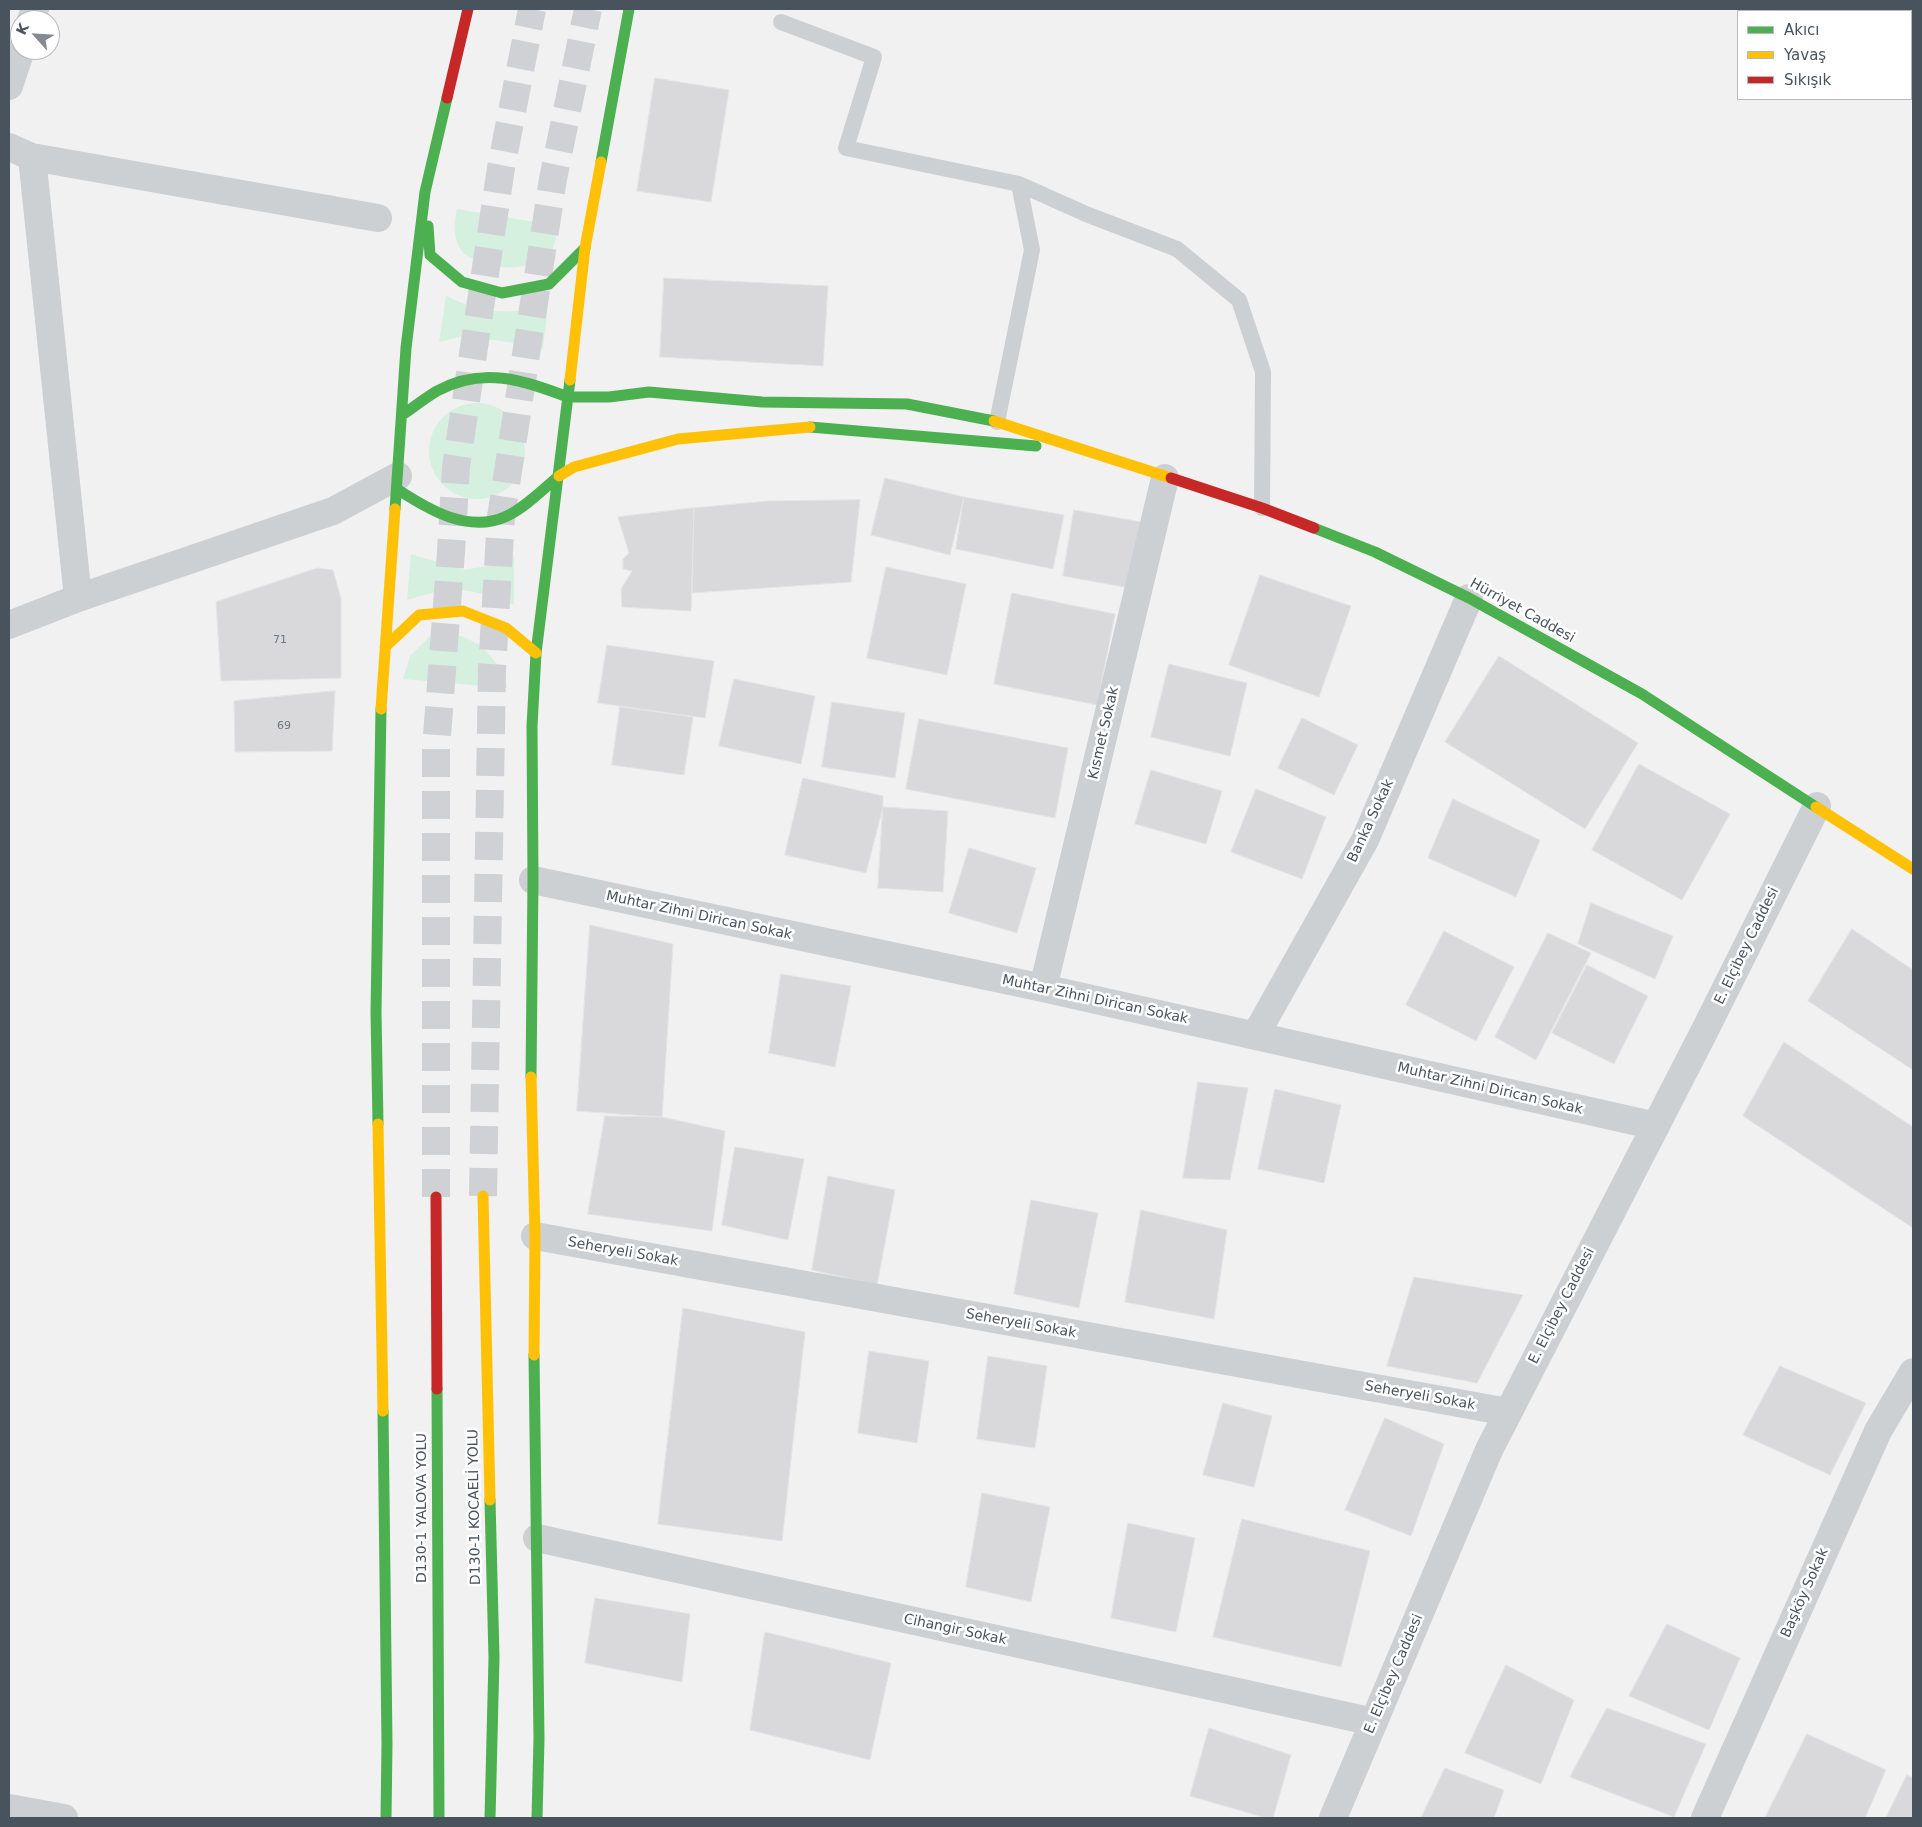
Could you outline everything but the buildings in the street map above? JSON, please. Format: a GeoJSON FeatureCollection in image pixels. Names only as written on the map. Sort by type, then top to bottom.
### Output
{"type":"FeatureCollection","features":[{"type":"Feature","properties":{"kind":"main road"},"geometry":{"type":"LineString","coordinates":[[386,1818],[384,1431],[376,1012],[380,729],[406,348],[425,192],[468,9]]}},
{"type":"Feature","properties":{"kind":"main road"},"geometry":{"type":"LineString","coordinates":[[537,1818],[539,1740],[534,1385],[535,1236],[531,1070],[532,726],[536,653],[559,476],[585,248],[629,9]]}},
{"type":"Feature","properties":{"kind":"main road"},"geometry":{"type":"LineString","coordinates":[[425,192],[430,255],[462,282],[502,294],[549,284],[585,248]]}},
{"type":"Feature","properties":{"kind":"main road"},"geometry":{"type":"LineString","coordinates":[[402,415],[438,390],[458,382],[482,376],[506,378],[533,384],[568,397],[609,397],[649,392],[762,402],[907,404],[997,422],[1082,450]]}},
{"type":"Feature","properties":{"kind":"main road"},"geometry":{"type":"LineString","coordinates":[[397,482],[422,505],[449,518],[468,522],[488,522],[507,516],[559,476],[574,467],[678,439],[811,427],[1082,450]]}},
{"type":"Feature","properties":{"kind":"main road","name":"Hürriyet Caddesi"},"geometry":{"type":"LineString","coordinates":[[1082,450],[1262,508],[1375,552],[1470,598],[1642,694],[1913,869]]}},
{"type":"Feature","properties":{"kind":"main road"},"geometry":{"type":"LineString","coordinates":[[385,647],[419,615],[464,611],[506,628],[536,653]]}},
{"type":"Feature","properties":{"kind":"main road","name":"D130-1 KOCAELİ YOLU"},"geometry":{"type":"LineString","coordinates":[[483,1196],[494,1658],[490,1818]]}},
{"type":"Feature","properties":{"kind":"main road","name":"D130-1 YALOVA YOLU"},"geometry":{"type":"LineString","coordinates":[[436,1197],[439,1818]]}},
{"type":"Feature","properties":{"kind":"street"},"geometry":{"type":"LineString","coordinates":[[9,86],[18,60]]}},
{"type":"Feature","properties":{"kind":"street"},"geometry":{"type":"LineString","coordinates":[[78,598],[20,152],[378,218]]}},
{"type":"Feature","properties":{"kind":"street","name":"Kısmet Sokak"},"geometry":{"type":"LineString","coordinates":[[1043,988],[1165,478]]}},
{"type":"Feature","properties":{"kind":"street"},"geometry":{"type":"LineString","coordinates":[[9,625],[78,598],[333,511],[397,482]]}},
{"type":"Feature","properties":{"kind":"street","name":"Banka Sokak"},"geometry":{"type":"LineString","coordinates":[[1255,1036],[1365,840],[1470,598]]}},
{"type":"Feature","properties":{"kind":"street","name":"E. Elçibey Caddesi"},"geometry":{"type":"LineString","coordinates":[[1333,1818],[1489,1450],[1656,1126],[1817,806]]}},
{"type":"Feature","properties":{"kind":"street","name":"Muhtar Zihni Dirican Sokak"},"geometry":{"type":"LineString","coordinates":[[533,880],[1043,988],[1656,1126]]}},
{"type":"Feature","properties":{"kind":"street","name":"Seheryeli Sokak"},"geometry":{"type":"LineString","coordinates":[[535,1236],[1508,1412]]}},
{"type":"Feature","properties":{"kind":"street","name":"Başköy Sokak"},"geometry":{"type":"LineString","coordinates":[[1705,1818],[1878,1431],[1913,1372]]}},
{"type":"Feature","properties":{"kind":"street","name":"Cihangir Sokak"},"geometry":{"type":"LineString","coordinates":[[537,1538],[1374,1722]]}},
{"type":"Feature","properties":{"kind":"street"},"geometry":{"type":"LineString","coordinates":[[9,1808],[64,1818]]}},
{"type":"Feature","properties":{"kind":"lane"},"geometry":{"type":"LineString","coordinates":[[781,22],[874,57],[846,148],[1019,184],[1086,214],[1177,249],[1238,300],[1263,372],[1262,508]]}},
{"type":"Feature","properties":{"kind":"lane"},"geometry":{"type":"LineString","coordinates":[[997,422],[1032,250],[1019,184]]}},
{"type":"Feature","properties":{"kind":"green space"},"geometry":{"type":"Polygon","coordinates":[[[457,209],[559,226],[553,249],[533,262],[519,267],[500,267],[479,262],[464,253],[459,247],[455,228],[457,209]]]}},
{"type":"Feature","properties":{"kind":"green space"},"geometry":{"type":"Polygon","coordinates":[[[446,296],[484,310],[508,311],[548,306],[543,349],[463,336],[439,342],[446,296]]]}},
{"type":"Feature","properties":{"kind":"green space"},"geometry":{"type":"Polygon","coordinates":[[[477,403],[495,407],[511,417],[521,433],[525,451],[521,469],[511,485],[495,495],[477,499],[459,495],[443,485],[433,469],[429,451],[433,433],[443,417],[459,407],[477,403]]]}},
{"type":"Feature","properties":{"kind":"green space"},"geometry":{"type":"Polygon","coordinates":[[[411,554],[464,570],[509,562],[514,555],[514,605],[485,595],[461,590],[437,592],[407,600],[411,554]]]}},
{"type":"Feature","properties":{"kind":"green space"},"geometry":{"type":"Polygon","coordinates":[[[431,635],[462,636],[480,645],[503,670],[507,688],[403,679],[410,656],[431,635]]]}},
{"type":"Feature","properties":{"kind":"tunnel"},"geometry":{"type":"LineString","coordinates":[[436,1197],[436,749],[456,467],[501,168],[532,9]]}},
{"type":"Feature","properties":{"kind":"tunnel"},"geometry":{"type":"LineString","coordinates":[[483,1196],[492,670],[501,517],[553,179],[588,9]]}},
{"type":"Feature","properties":{"kind":"traffic: fast"},"geometry":{"type":"LineString","coordinates":[[601,162],[629,9]]}},
{"type":"Feature","properties":{"kind":"traffic: fast"},"geometry":{"type":"LineString","coordinates":[[395,509],[406,348],[425,192],[447,98]]}},
{"type":"Feature","properties":{"kind":"traffic: fast"},"geometry":{"type":"LineString","coordinates":[[428,226],[430,255],[462,282],[502,293],[549,284],[585,248]]}},
{"type":"Feature","properties":{"kind":"traffic: fast"},"geometry":{"type":"LineString","coordinates":[[402,415],[437,391],[454,383],[487,377],[535,385],[568,397]]}},
{"type":"Feature","properties":{"kind":"traffic: fast"},"geometry":{"type":"LineString","coordinates":[[531,1077],[532,726],[536,653],[570,380]]}},
{"type":"Feature","properties":{"kind":"traffic: fast"},"geometry":{"type":"LineString","coordinates":[[568,397],[609,397],[649,392],[762,402],[907,404],[994,421]]}},
{"type":"Feature","properties":{"kind":"traffic: fast"},"geometry":{"type":"LineString","coordinates":[[810,427],[1036,446]]}},
{"type":"Feature","properties":{"kind":"traffic: fast"},"geometry":{"type":"LineString","coordinates":[[397,489],[422,505],[450,517],[464,521],[493,521],[507,516],[528,503],[559,476]]}},
{"type":"Feature","properties":{"kind":"traffic: fast"},"geometry":{"type":"LineString","coordinates":[[1314,528],[1375,552],[1469,598],[1642,694],[1816,807]]}},
{"type":"Feature","properties":{"kind":"traffic: fast"},"geometry":{"type":"LineString","coordinates":[[378,1124],[376,1012],[381,709]]}},
{"type":"Feature","properties":{"kind":"traffic: fast"},"geometry":{"type":"LineString","coordinates":[[534,1355],[539,1739],[537,1818]]}},
{"type":"Feature","properties":{"kind":"traffic: fast"},"geometry":{"type":"LineString","coordinates":[[437,1389],[439,1818]]}},
{"type":"Feature","properties":{"kind":"traffic: fast"},"geometry":{"type":"LineString","coordinates":[[383,1411],[387,1744],[386,1818]]}},
{"type":"Feature","properties":{"kind":"traffic: fast"},"geometry":{"type":"LineString","coordinates":[[490,1500],[494,1658],[490,1818]]}},
{"type":"Feature","properties":{"kind":"traffic: slow"},"geometry":{"type":"LineString","coordinates":[[570,380],[585,248],[601,162]]}},
{"type":"Feature","properties":{"kind":"traffic: slow"},"geometry":{"type":"LineString","coordinates":[[994,421],[1171,478]]}},
{"type":"Feature","properties":{"kind":"traffic: slow"},"geometry":{"type":"LineString","coordinates":[[559,476],[574,467],[678,439],[810,427]]}},
{"type":"Feature","properties":{"kind":"traffic: slow"},"geometry":{"type":"LineString","coordinates":[[381,709],[395,509]]}},
{"type":"Feature","properties":{"kind":"traffic: slow"},"geometry":{"type":"LineString","coordinates":[[385,647],[419,615],[463,611],[506,628],[536,653]]}},
{"type":"Feature","properties":{"kind":"traffic: slow"},"geometry":{"type":"LineString","coordinates":[[1816,807],[1913,869]]}},
{"type":"Feature","properties":{"kind":"traffic: slow"},"geometry":{"type":"LineString","coordinates":[[531,1077],[535,1236],[534,1355]]}},
{"type":"Feature","properties":{"kind":"traffic: slow"},"geometry":{"type":"LineString","coordinates":[[378,1124],[383,1411]]}},
{"type":"Feature","properties":{"kind":"traffic: slow"},"geometry":{"type":"LineString","coordinates":[[483,1196],[490,1500]]}},
{"type":"Feature","properties":{"kind":"traffic: jam"},"geometry":{"type":"LineString","coordinates":[[447,98],[468,9]]}},
{"type":"Feature","properties":{"kind":"traffic: jam"},"geometry":{"type":"LineString","coordinates":[[1171,478],[1262,508],[1314,528]]}},
{"type":"Feature","properties":{"kind":"traffic: jam"},"geometry":{"type":"LineString","coordinates":[[436,1197],[437,1389]]}}]}
